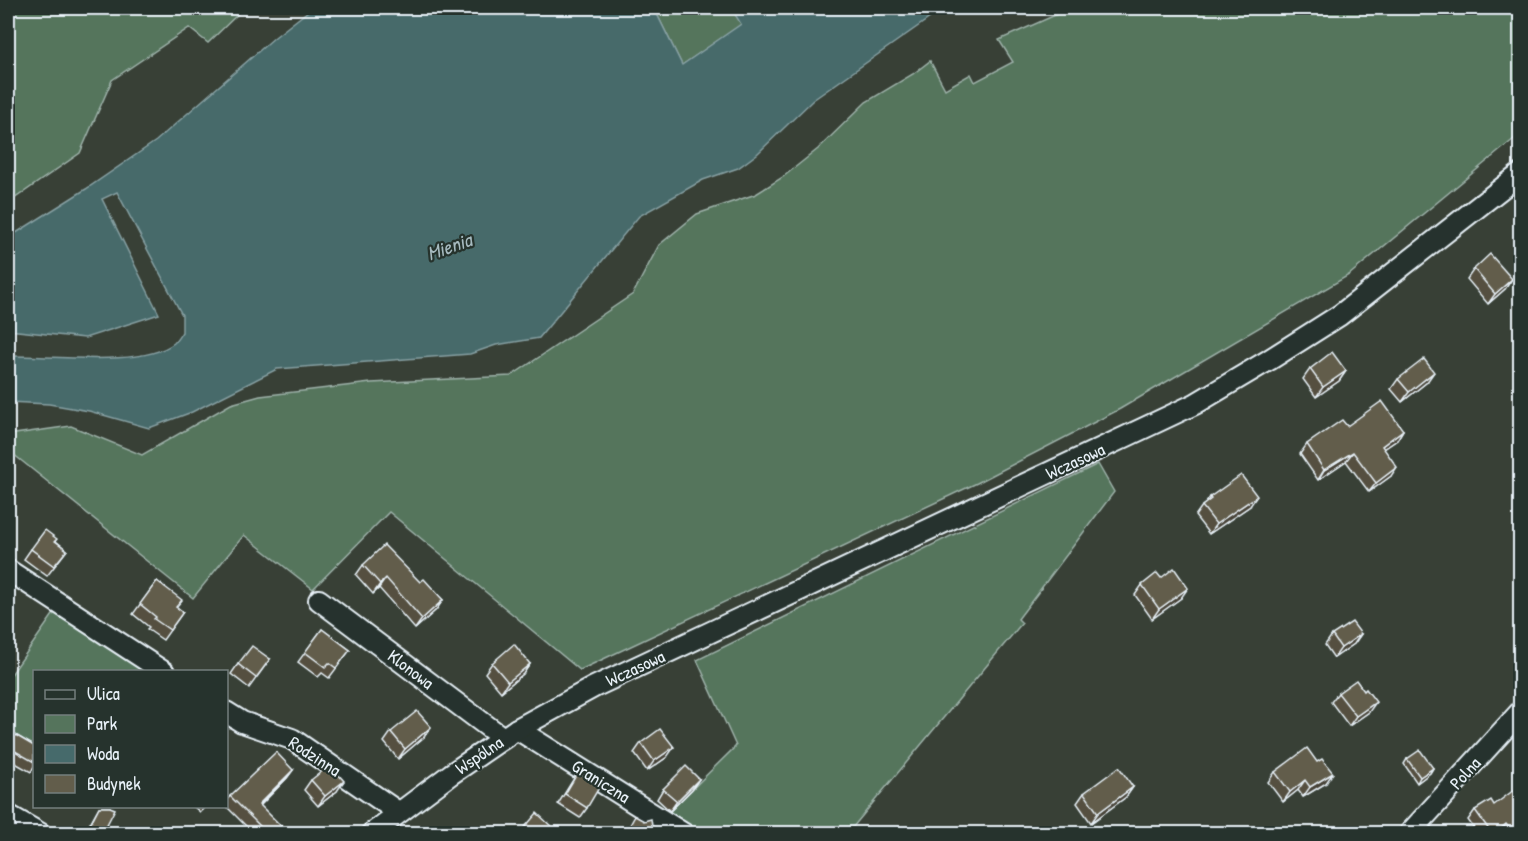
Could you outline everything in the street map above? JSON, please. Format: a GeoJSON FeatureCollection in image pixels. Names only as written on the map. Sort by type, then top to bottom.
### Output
{"type":"FeatureCollection","features":[{"type":"Feature","properties":{"kind":"street","name":"Wczasowa"},"geometry":{"type":"LineString","coordinates":[[594,687],[1195,404],[1340,315],[1521,174]]}},
{"type":"Feature","properties":{"kind":"street"},"geometry":{"type":"LineString","coordinates":[[8,570],[161,670]]}},
{"type":"Feature","properties":{"kind":"street","name":"Klonowa"},"geometry":{"type":"LineString","coordinates":[[319,600],[510,734]]}},
{"type":"Feature","properties":{"kind":"street","name":"Wspólna"},"geometry":{"type":"LineString","coordinates":[[371,834],[398,812],[510,734],[594,687]]}},
{"type":"Feature","properties":{"kind":"street","name":"Polna"},"geometry":{"type":"LineString","coordinates":[[1409,834],[1521,711]]}},
{"type":"Feature","properties":{"kind":"street","name":"Rodzinna"},"geometry":{"type":"LineString","coordinates":[[228,712],[242,722],[292,739],[398,812]]}},
{"type":"Feature","properties":{"kind":"street","name":"Graniczna"},"geometry":{"type":"LineString","coordinates":[[510,734],[684,834]]}},
{"type":"Feature","properties":{"kind":"street"},"geometry":{"type":"LineString","coordinates":[[8,815],[41,834]]}},
{"type":"Feature","properties":{"kind":"green space"},"geometry":{"type":"Polygon","coordinates":[[[8,8],[244,8],[208,43],[189,28],[112,80],[80,153],[8,203],[8,8]]]}},
{"type":"Feature","properties":{"kind":"green space"},"geometry":{"type":"Polygon","coordinates":[[[654,8],[731,8],[742,24],[682,65],[654,8]]]}},
{"type":"Feature","properties":{"kind":"green space"},"geometry":{"type":"Polygon","coordinates":[[[1071,8],[1520,8],[1520,134],[1349,275],[1120,409],[977,483],[580,670],[389,512],[313,589],[244,535],[193,598],[8,450],[8,435],[71,426],[142,455],[231,404],[260,396],[371,383],[511,376],[633,294],[659,245],[697,214],[756,194],[783,177],[818,149],[866,102],[930,61],[945,89],[971,74],[975,82],[1013,62],[999,40],[1071,8]]]}},
{"type":"Feature","properties":{"kind":"green space"},"geometry":{"type":"Polygon","coordinates":[[[1098,464],[1114,492],[1018,619],[1022,623],[848,833],[694,833],[666,815],[736,746],[697,660],[1098,464]]]}},
{"type":"Feature","properties":{"kind":"green space"},"geometry":{"type":"Polygon","coordinates":[[[57,609],[150,670],[33,670],[33,747],[8,733],[8,679],[57,609]]]}},
{"type":"Feature","properties":{"kind":"water","name":"Mienia"},"geometry":{"type":"Polygon","coordinates":[[[312,8],[654,8],[682,65],[741,24],[731,8],[944,8],[813,100],[757,154],[738,168],[703,180],[639,216],[539,338],[496,345],[470,354],[277,369],[192,412],[149,428],[89,411],[49,404],[8,402],[8,356],[94,359],[118,358],[160,351],[174,343],[182,332],[182,315],[117,192],[102,199],[159,314],[85,338],[8,330],[8,238],[156,141],[275,37],[312,8]]]}},
{"type":"Feature","properties":{"kind":"building"},"geometry":{"type":"Polygon","coordinates":[[[1490,254],[1512,279],[1495,294],[1474,269],[1490,254]]]}},
{"type":"Feature","properties":{"kind":"building"},"geometry":{"type":"Polygon","coordinates":[[[1332,352],[1346,371],[1323,387],[1310,369],[1332,352]]]}},
{"type":"Feature","properties":{"kind":"building"},"geometry":{"type":"Polygon","coordinates":[[[1424,359],[1434,372],[1409,392],[1398,379],[1424,359]]]}},
{"type":"Feature","properties":{"kind":"building"},"geometry":{"type":"Polygon","coordinates":[[[1382,401],[1403,430],[1382,446],[1397,467],[1376,483],[1353,452],[1324,470],[1307,444],[1342,420],[1347,426],[1382,401]]]}},
{"type":"Feature","properties":{"kind":"building"},"geometry":{"type":"Polygon","coordinates":[[[1241,475],[1257,496],[1216,524],[1202,506],[1211,499],[1210,497],[1241,475]]]}},
{"type":"Feature","properties":{"kind":"building"},"geometry":{"type":"Polygon","coordinates":[[[45,530],[67,550],[54,566],[31,549],[45,530]]]}},
{"type":"Feature","properties":{"kind":"building"},"geometry":{"type":"Polygon","coordinates":[[[384,545],[420,582],[424,579],[443,600],[422,619],[386,578],[380,584],[363,565],[384,545]]]}},
{"type":"Feature","properties":{"kind":"building"},"geometry":{"type":"Polygon","coordinates":[[[1174,568],[1188,588],[1159,609],[1142,585],[1157,573],[1161,578],[1174,568]]]}},
{"type":"Feature","properties":{"kind":"building"},"geometry":{"type":"Polygon","coordinates":[[[157,581],[182,600],[176,607],[183,612],[170,630],[154,619],[156,617],[140,604],[157,581]]]}},
{"type":"Feature","properties":{"kind":"building"},"geometry":{"type":"Polygon","coordinates":[[[1352,622],[1361,634],[1341,648],[1332,635],[1352,622]]]}},
{"type":"Feature","properties":{"kind":"building"},"geometry":{"type":"Polygon","coordinates":[[[322,629],[350,650],[336,668],[329,663],[325,667],[305,652],[322,629]]]}},
{"type":"Feature","properties":{"kind":"building"},"geometry":{"type":"Polygon","coordinates":[[[514,644],[530,664],[508,682],[492,663],[514,644]]]}},
{"type":"Feature","properties":{"kind":"building"},"geometry":{"type":"Polygon","coordinates":[[[252,646],[270,659],[256,678],[238,664],[252,646]]]}},
{"type":"Feature","properties":{"kind":"building"},"geometry":{"type":"Polygon","coordinates":[[[1356,680],[1376,702],[1356,716],[1338,693],[1356,680]]]}},
{"type":"Feature","properties":{"kind":"building"},"geometry":{"type":"Polygon","coordinates":[[[417,711],[431,727],[405,749],[391,732],[417,711]]]}},
{"type":"Feature","properties":{"kind":"building"},"geometry":{"type":"Polygon","coordinates":[[[660,729],[674,747],[654,761],[641,743],[660,729]]]}},
{"type":"Feature","properties":{"kind":"building"},"geometry":{"type":"Polygon","coordinates":[[[12,733],[33,745],[33,761],[8,747],[12,733]]]}},
{"type":"Feature","properties":{"kind":"building"},"geometry":{"type":"Polygon","coordinates":[[[1307,748],[1317,762],[1322,759],[1333,773],[1310,787],[1305,780],[1290,792],[1275,772],[1307,748]]]}},
{"type":"Feature","properties":{"kind":"building"},"geometry":{"type":"Polygon","coordinates":[[[1420,750],[1433,768],[1420,777],[1407,759],[1420,750]]]}},
{"type":"Feature","properties":{"kind":"building"},"geometry":{"type":"Polygon","coordinates":[[[276,752],[293,770],[259,804],[285,830],[282,834],[268,834],[230,796],[276,752]]]}},
{"type":"Feature","properties":{"kind":"building"},"geometry":{"type":"Polygon","coordinates":[[[330,765],[344,781],[325,796],[311,780],[330,765]]]}},
{"type":"Feature","properties":{"kind":"building"},"geometry":{"type":"Polygon","coordinates":[[[686,766],[699,779],[677,801],[663,789],[686,766]]]}},
{"type":"Feature","properties":{"kind":"building"},"geometry":{"type":"Polygon","coordinates":[[[1119,767],[1133,787],[1098,813],[1084,793],[1119,767]]]}},
{"type":"Feature","properties":{"kind":"building"},"geometry":{"type":"Polygon","coordinates":[[[578,772],[600,786],[587,808],[565,794],[578,772]]]}},
{"type":"Feature","properties":{"kind":"building"},"geometry":{"type":"Polygon","coordinates":[[[1514,790],[1521,799],[1521,815],[1519,816],[1521,823],[1511,830],[1506,824],[1492,834],[1475,810],[1491,800],[1494,805],[1514,790]]]}},
{"type":"Feature","properties":{"kind":"building"},"geometry":{"type":"Polygon","coordinates":[[[98,808],[115,809],[102,834],[85,834],[98,808]]]}},
{"type":"Feature","properties":{"kind":"building"},"geometry":{"type":"Polygon","coordinates":[[[537,813],[554,829],[550,834],[519,834],[537,813]]]}},
{"type":"Feature","properties":{"kind":"building"},"geometry":{"type":"Polygon","coordinates":[[[635,816],[644,821],[651,819],[652,826],[661,831],[659,834],[625,834],[635,816]]]}},
{"type":"Feature","properties":{"kind":"building"},"geometry":{"type":"Polygon","coordinates":[[[153,829],[160,834],[150,834],[153,829]]]}}]}
